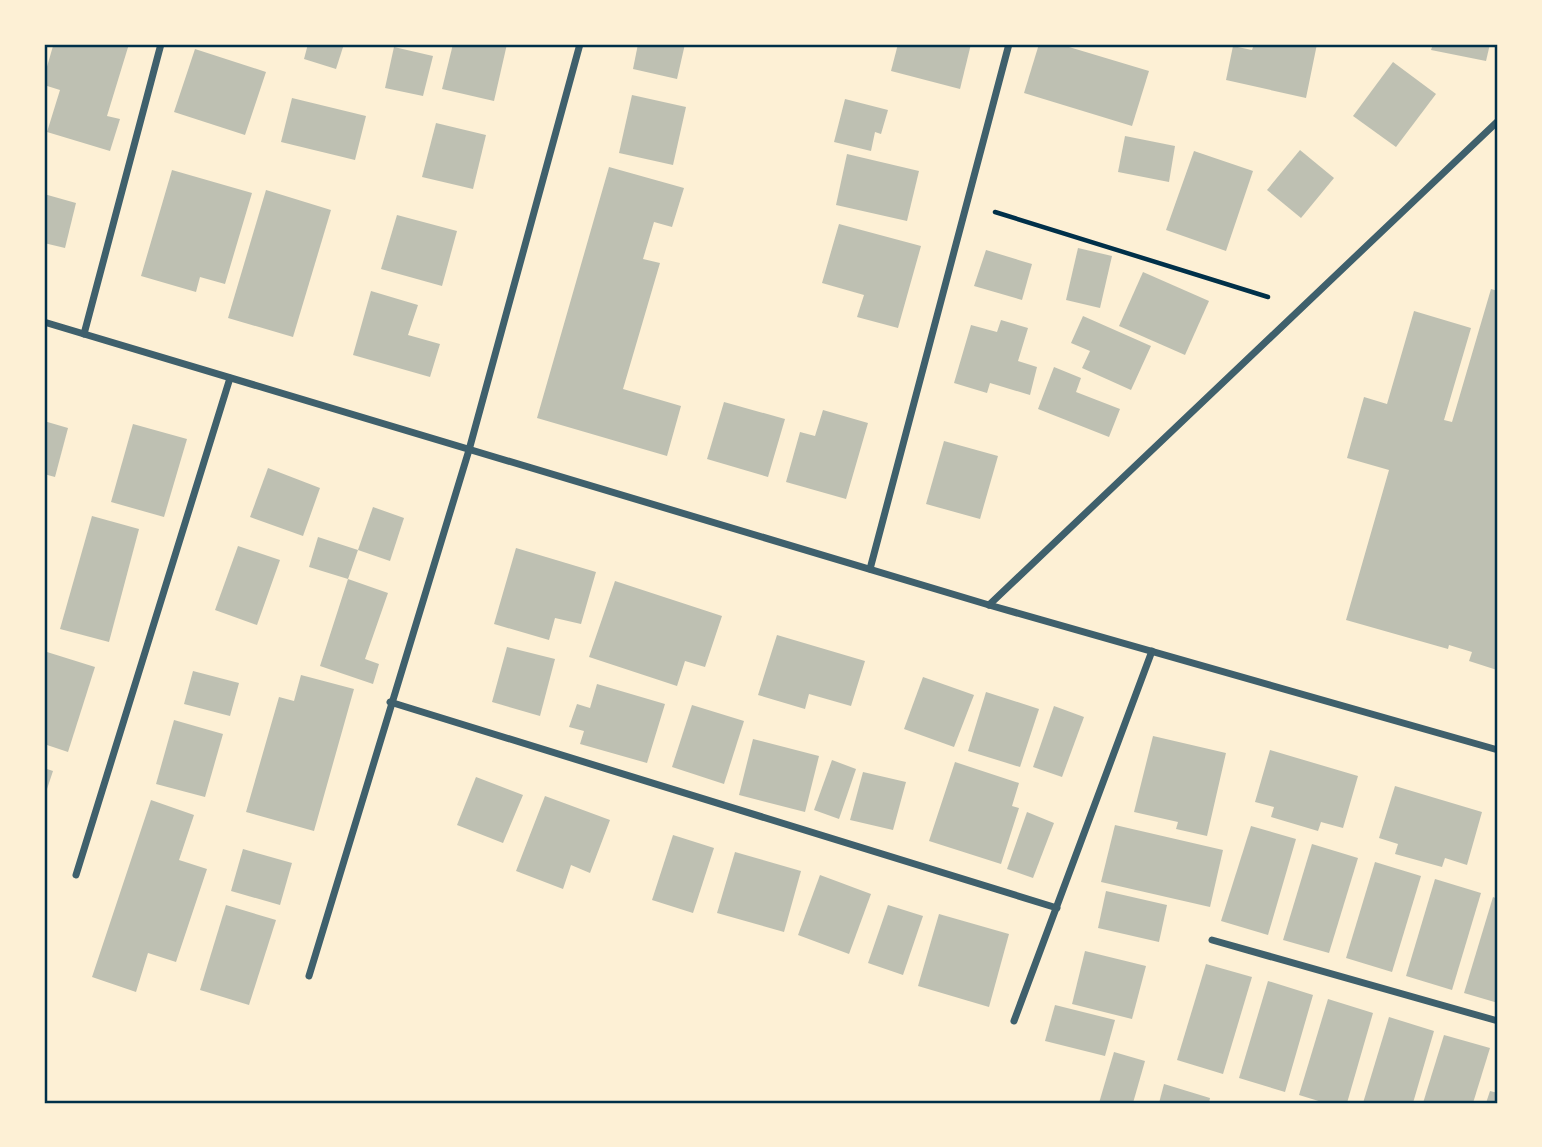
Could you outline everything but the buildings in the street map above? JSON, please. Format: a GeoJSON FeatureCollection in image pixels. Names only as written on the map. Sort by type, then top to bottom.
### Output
{"type":"FeatureCollection","features":[{"type":"Feature","properties":{"kind":"street"},"geometry":{"type":"LineString","coordinates":[[84,334],[161,44]]}},
{"type":"Feature","properties":{"kind":"street"},"geometry":{"type":"LineString","coordinates":[[309,976],[390,702],[469,450],[580,44]]}},
{"type":"Feature","properties":{"kind":"street"},"geometry":{"type":"LineString","coordinates":[[870,569],[1009,44]]}},
{"type":"Feature","properties":{"kind":"street"},"geometry":{"type":"LineString","coordinates":[[989,605],[1498,121]]}},
{"type":"Feature","properties":{"kind":"street"},"geometry":{"type":"LineString","coordinates":[[44,322],[989,605],[1498,750]]}},
{"type":"Feature","properties":{"kind":"street"},"geometry":{"type":"LineString","coordinates":[[76,875],[230,378]]}},
{"type":"Feature","properties":{"kind":"street"},"geometry":{"type":"LineString","coordinates":[[1014,1021],[1152,651]]}},
{"type":"Feature","properties":{"kind":"street"},"geometry":{"type":"LineString","coordinates":[[390,702],[1057,908]]}},
{"type":"Feature","properties":{"kind":"street"},"geometry":{"type":"LineString","coordinates":[[1212,940],[1498,1021]]}},
{"type":"Feature","properties":{"kind":"path"},"geometry":{"type":"LineString","coordinates":[[967,203],[1302,307]]}}]}
